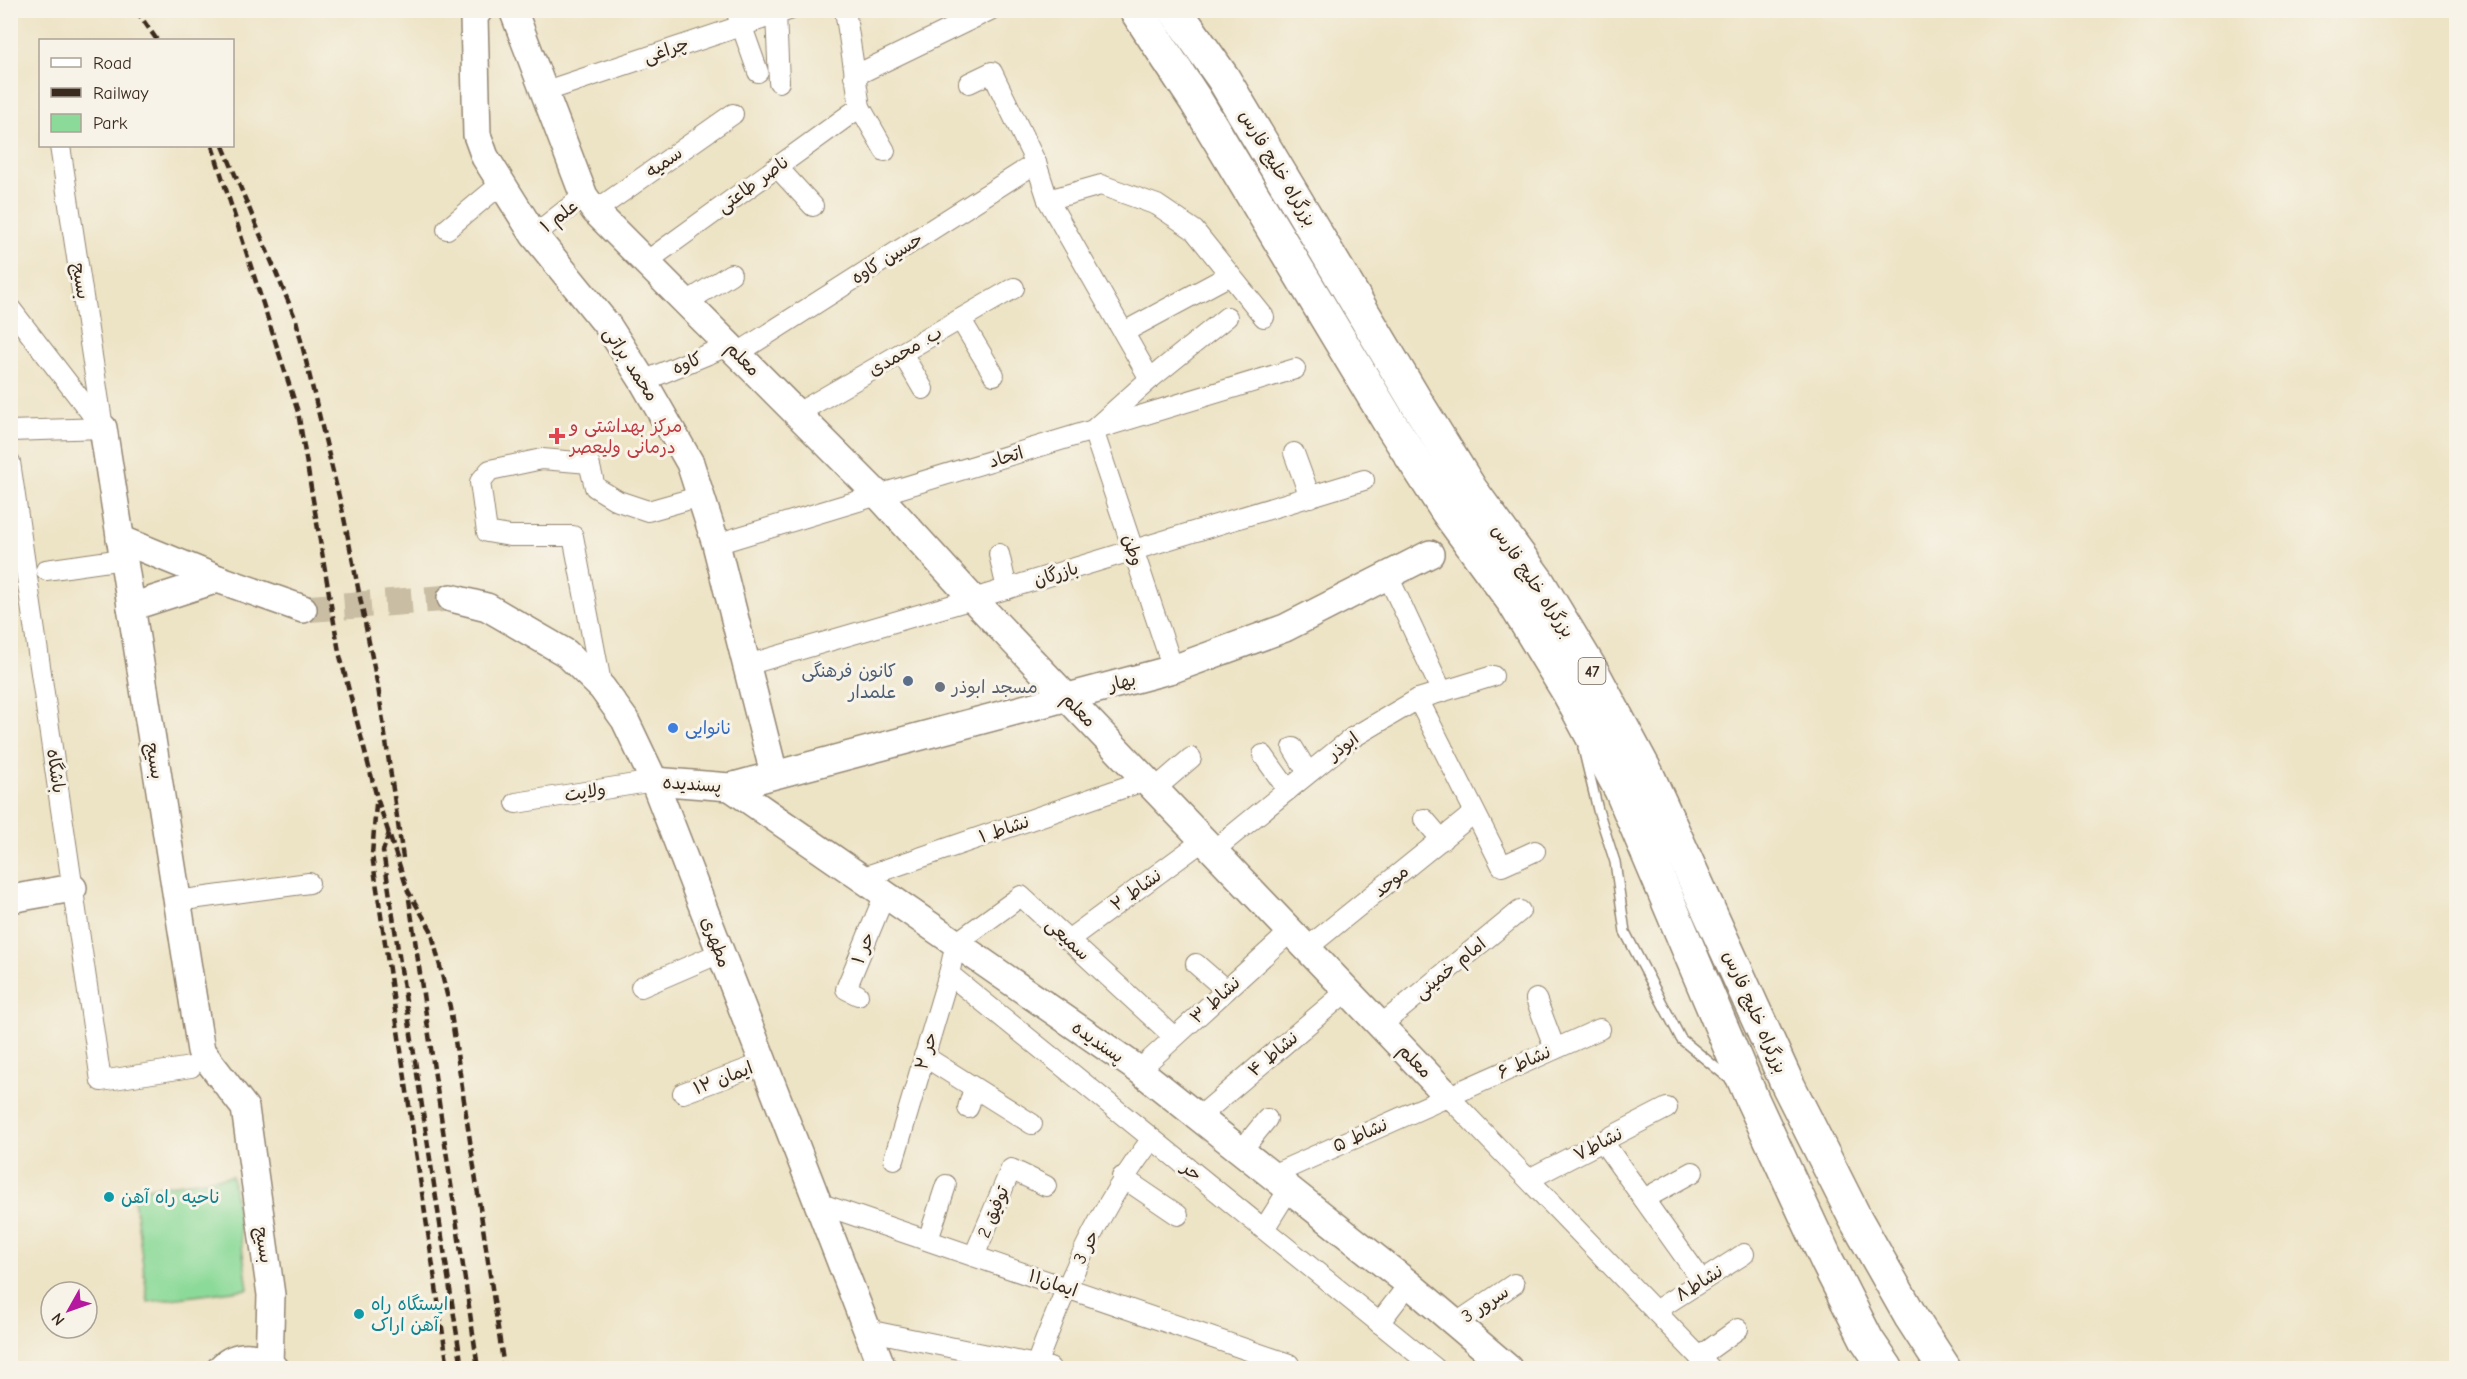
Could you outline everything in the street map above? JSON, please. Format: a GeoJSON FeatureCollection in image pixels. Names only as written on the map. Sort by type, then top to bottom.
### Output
{"type":"FeatureCollection","features":[{"type":"Feature","properties":{"kind":"highway","name":"بزرگراه خلیج فارس"},"geometry":{"type":"LineString","coordinates":[[1136,10],[1196,101],[1388,420],[1447,511],[1513,601],[1569,693],[1621,790],[1752,1099],[1827,1261],[1867,1340],[1886,1368]]}},
{"type":"Feature","properties":{"kind":"highway","name":"بزرگراه خلیج فارس"},"geometry":{"type":"LineString","coordinates":[[1175,10],[1230,87],[1459,470],[1538,582],[1594,675],[1647,774],[1787,1083],[1856,1220],[1944,1368]]}},
{"type":"Feature","properties":{"kind":"street","name":"محمد براتی"},"geometry":{"type":"LineString","coordinates":[[479,10],[474,17],[477,135],[485,157],[534,235],[608,326],[690,463],[716,544],[774,774]]}},
{"type":"Feature","properties":{"kind":"street","name":"معلم"},"geometry":{"type":"LineString","coordinates":[[513,10],[543,92],[590,204],[878,495],[1066,696],[1705,1363]]}},
{"type":"Feature","properties":{"kind":"street"},"geometry":{"type":"LineString","coordinates":[[845,10],[860,107],[885,152]]}},
{"type":"Feature","properties":{"kind":"street"},"geometry":{"type":"LineString","coordinates":[[854,76],[990,10]]}},
{"type":"Feature","properties":{"kind":"street"},"geometry":{"type":"LineString","coordinates":[[779,82],[783,12]]}},
{"type":"Feature","properties":{"kind":"street","name":"چراغی"},"geometry":{"type":"LineString","coordinates":[[543,92],[738,18],[783,12]]}},
{"type":"Feature","properties":{"kind":"street"},"geometry":{"type":"LineString","coordinates":[[738,18],[758,72]]}},
{"type":"Feature","properties":{"kind":"street"},"geometry":{"type":"LineString","coordinates":[[969,83],[992,72],[1036,163],[1048,200],[1150,379]]}},
{"type":"Feature","properties":{"kind":"street","name":"ناصر طاعتی"},"geometry":{"type":"LineString","coordinates":[[646,262],[860,107]]}},
{"type":"Feature","properties":{"kind":"street","name":"سمیه"},"geometry":{"type":"LineString","coordinates":[[590,204],[733,114]]}},
{"type":"Feature","properties":{"kind":"street","name":"بسیج"},"geometry":{"type":"LineString","coordinates":[[60,147],[102,428],[201,1051],[245,1108],[271,1295],[272,1366]]}},
{"type":"Feature","properties":{"kind":"street","name":"حسین کاوه"},"geometry":{"type":"LineString","coordinates":[[734,349],[1036,163]]}},
{"type":"Feature","properties":{"kind":"street"},"geometry":{"type":"LineString","coordinates":[[777,167],[813,206]]}},
{"type":"Feature","properties":{"kind":"street"},"geometry":{"type":"LineString","coordinates":[[447,230],[501,184]]}},
{"type":"Feature","properties":{"kind":"street"},"geometry":{"type":"LineString","coordinates":[[1048,200],[1101,185],[1157,205],[1194,230],[1264,317]]}},
{"type":"Feature","properties":{"kind":"street","name":"علم ۱"},"geometry":{"type":"LineString","coordinates":[[534,235],[590,204]]}},
{"type":"Feature","properties":{"kind":"street"},"geometry":{"type":"LineString","coordinates":[[687,302],[731,274]]}},
{"type":"Feature","properties":{"kind":"street"},"geometry":{"type":"LineString","coordinates":[[1124,333],[1230,275]]}},
{"type":"Feature","properties":{"kind":"street","name":"ب. محمدی"},"geometry":{"type":"LineString","coordinates":[[796,414],[1014,288]]}},
{"type":"Feature","properties":{"kind":"street"},"geometry":{"type":"LineString","coordinates":[[10,309],[102,428]]}},
{"type":"Feature","properties":{"kind":"street"},"geometry":{"type":"LineString","coordinates":[[1093,430],[1150,379],[1227,317]]}},
{"type":"Feature","properties":{"kind":"street"},"geometry":{"type":"LineString","coordinates":[[961,320],[994,375]]}},
{"type":"Feature","properties":{"kind":"street","name":"کاوه"},"geometry":{"type":"LineString","coordinates":[[643,381],[734,349]]}},
{"type":"Feature","properties":{"kind":"street"},"geometry":{"type":"LineString","coordinates":[[903,353],[923,389]]}},
{"type":"Feature","properties":{"kind":"street","name":"اتحاد"},"geometry":{"type":"LineString","coordinates":[[716,544],[1295,369]]}},
{"type":"Feature","properties":{"kind":"street"},"geometry":{"type":"LineString","coordinates":[[10,431],[102,428]]}},
{"type":"Feature","properties":{"kind":"street","name":"وطن"},"geometry":{"type":"LineString","coordinates":[[1093,430],[1173,669]]}},
{"type":"Feature","properties":{"kind":"street"},"geometry":{"type":"LineString","coordinates":[[1294,453],[1310,497]]}},
{"type":"Feature","properties":{"kind":"street"},"geometry":{"type":"LineString","coordinates":[[602,688],[573,536],[510,536],[487,532],[480,482],[490,470],[542,459],[589,463],[595,487],[618,501],[648,511],[701,495]]}},
{"type":"Feature","properties":{"kind":"street","name":"باشگاه"},"geometry":{"type":"LineString","coordinates":[[10,462],[101,1081],[191,1066]]}},
{"type":"Feature","properties":{"kind":"street","name":"بازرگان"},"geometry":{"type":"LineString","coordinates":[[747,665],[974,599],[1364,480]]}},
{"type":"Feature","properties":{"kind":"street"},"geometry":{"type":"LineString","coordinates":[[28,575],[121,549],[218,579],[303,609]]}},
{"type":"Feature","properties":{"kind":"street"},"geometry":{"type":"LineString","coordinates":[[999,554],[1007,589]]}},
{"type":"Feature","properties":{"kind":"street","name":"بهار"},"geometry":{"type":"LineString","coordinates":[[730,787],[1173,669],[1286,628],[1430,554]]}},
{"type":"Feature","properties":{"kind":"street"},"geometry":{"type":"LineString","coordinates":[[1388,576],[1442,692]]}},
{"type":"Feature","properties":{"kind":"street"},"geometry":{"type":"LineString","coordinates":[[130,607],[218,579]]}},
{"type":"Feature","properties":{"kind":"street","name":"مطهری"},"geometry":{"type":"LineString","coordinates":[[451,598],[487,607],[529,629],[566,653],[602,688],[626,720],[654,781],[882,1368]]}},
{"type":"Feature","properties":{"kind":"street","name":"ابوذر"},"geometry":{"type":"LineString","coordinates":[[1209,845],[1288,790],[1352,738],[1418,699],[1492,676]]}},
{"type":"Feature","properties":{"kind":"street"},"geometry":{"type":"LineString","coordinates":[[1418,699],[1502,866],[1535,850]]}},
{"type":"Feature","properties":{"kind":"street"},"geometry":{"type":"LineString","coordinates":[[1293,748],[1308,773]]}},
{"type":"Feature","properties":{"kind":"street"},"geometry":{"type":"LineString","coordinates":[[1263,755],[1288,790]]}},
{"type":"Feature","properties":{"kind":"street"},"geometry":{"type":"LineString","coordinates":[[1150,784],[1191,758]]}},
{"type":"Feature","properties":{"kind":"street","name":"پسندیده"},"geometry":{"type":"LineString","coordinates":[[654,781],[730,787],[1139,1070],[1409,1284],[1508,1368]]}},
{"type":"Feature","properties":{"kind":"street","name":"ولایت"},"geometry":{"type":"LineString","coordinates":[[516,803],[654,781]]}},
{"type":"Feature","properties":{"kind":"street","name":"نشاط ۱"},"geometry":{"type":"LineString","coordinates":[[861,878],[1150,784]]}},
{"type":"Feature","properties":{"kind":"street","name":"موحد"},"geometry":{"type":"LineString","coordinates":[[1299,940],[1442,840],[1474,813]]}},
{"type":"Feature","properties":{"kind":"street"},"geometry":{"type":"LineString","coordinates":[[1424,819],[1442,840]]}},
{"type":"Feature","properties":{"kind":"street","name":"نشاط ۲"},"geometry":{"type":"LineString","coordinates":[[1068,940],[1209,845]]}},
{"type":"Feature","properties":{"kind":"street"},"geometry":{"type":"LineString","coordinates":[[177,901],[309,883]]}},
{"type":"Feature","properties":{"kind":"street"},"geometry":{"type":"LineString","coordinates":[[10,899],[73,888]]}},
{"type":"Feature","properties":{"kind":"street","name":"حر ۱"},"geometry":{"type":"LineString","coordinates":[[858,995],[846,989],[885,894]]}},
{"type":"Feature","properties":{"kind":"street","name":"سمیعی"},"geometry":{"type":"LineString","coordinates":[[956,943],[1022,896],[1174,1037]]}},
{"type":"Feature","properties":{"kind":"street","name":"امام خمینی"},"geometry":{"type":"LineString","coordinates":[[1381,1025],[1520,911]]}},
{"type":"Feature","properties":{"kind":"street","name":"نشاط ۳"},"geometry":{"type":"LineString","coordinates":[[1139,1070],[1226,990],[1299,940]]}},
{"type":"Feature","properties":{"kind":"street","name":"حر ۲"},"geometry":{"type":"LineString","coordinates":[[894,1159],[950,974],[956,943]]}},
{"type":"Feature","properties":{"kind":"street"},"geometry":{"type":"LineString","coordinates":[[641,987],[720,953]]}},
{"type":"Feature","properties":{"kind":"street"},"geometry":{"type":"LineString","coordinates":[[1196,964],[1226,990]]}},
{"type":"Feature","properties":{"kind":"street","name":"حر"},"geometry":{"type":"LineString","coordinates":[[950,974],[1435,1368]]}},
{"type":"Feature","properties":{"kind":"street","name":"نشاط ۴"},"geometry":{"type":"LineString","coordinates":[[1198,1117],[1348,990]]}},
{"type":"Feature","properties":{"kind":"street"},"geometry":{"type":"LineString","coordinates":[[1536,999],[1555,1049]]}},
{"type":"Feature","properties":{"kind":"street","name":"نشاط ۶"},"geometry":{"type":"LineString","coordinates":[[1448,1096],[1600,1029]]}},
{"type":"Feature","properties":{"kind":"street"},"geometry":{"type":"LineString","coordinates":[[924,1056],[1032,1124]]}},
{"type":"Feature","properties":{"kind":"street","name":"ایمان ۱۲"},"geometry":{"type":"LineString","coordinates":[[683,1093],[764,1063]]}},
{"type":"Feature","properties":{"kind":"street"},"geometry":{"type":"LineString","coordinates":[[968,1108],[974,1088]]}},
{"type":"Feature","properties":{"kind":"street","name":"نشاط ۵"},"geometry":{"type":"LineString","coordinates":[[1281,1182],[1448,1096]]}},
{"type":"Feature","properties":{"kind":"street","name":"نشاط۷"},"geometry":{"type":"LineString","coordinates":[[1529,1179],[1667,1108]]}},
{"type":"Feature","properties":{"kind":"street"},"geometry":{"type":"LineString","coordinates":[[1241,1151],[1267,1119]]}},
{"type":"Feature","properties":{"kind":"street","name":"حر 3"},"geometry":{"type":"LineString","coordinates":[[1043,1367],[1065,1287],[1122,1177],[1152,1139]]}},
{"type":"Feature","properties":{"kind":"street"},"geometry":{"type":"LineString","coordinates":[[1603,1142],[1702,1281]]}},
{"type":"Feature","properties":{"kind":"street","name":"توفیق 2"},"geometry":{"type":"LineString","coordinates":[[974,1256],[1011,1169],[1046,1186]]}},
{"type":"Feature","properties":{"kind":"street"},"geometry":{"type":"LineString","coordinates":[[1644,1199],[1693,1172]]}},
{"type":"Feature","properties":{"kind":"street"},"geometry":{"type":"LineString","coordinates":[[1122,1177],[1178,1215]]}},
{"type":"Feature","properties":{"kind":"street"},"geometry":{"type":"LineString","coordinates":[[1264,1229],[1281,1182]]}},
{"type":"Feature","properties":{"kind":"street"},"geometry":{"type":"LineString","coordinates":[[928,1240],[946,1185]]}},
{"type":"Feature","properties":{"kind":"street","name":"ایمان۱۱"},"geometry":{"type":"LineString","coordinates":[[818,1203],[1289,1364]]}},
{"type":"Feature","properties":{"kind":"street","name":"نشاط۸"},"geometry":{"type":"LineString","coordinates":[[1655,1311],[1744,1254]]}},
{"type":"Feature","properties":{"kind":"street"},"geometry":{"type":"LineString","coordinates":[[1379,1323],[1409,1284]]}},
{"type":"Feature","properties":{"kind":"street","name":"سرور 3"},"geometry":{"type":"LineString","coordinates":[[1455,1324],[1514,1284]]}},
{"type":"Feature","properties":{"kind":"street"},"geometry":{"type":"LineString","coordinates":[[1705,1363],[1738,1329]]}},
{"type":"Feature","properties":{"kind":"street"},"geometry":{"type":"LineString","coordinates":[[867,1330],[1043,1367]]}},
{"type":"Feature","properties":{"kind":"street"},"geometry":{"type":"LineString","coordinates":[[221,1368],[240,1357],[255,1357],[272,1366]]}},
{"type":"Feature","properties":{"kind":"lane"},"geometry":{"type":"LineString","coordinates":[[1569,693],[1598,810],[1615,862],[1625,932],[1681,1039],[1752,1099]]}},
{"type":"Feature","properties":{"kind":"green space"},"geometry":{"type":"Polygon","coordinates":[[[232,1176],[248,1289],[148,1302],[133,1190],[232,1176]]]}},
{"type":"Feature","properties":{"kind":"tunnel"},"geometry":{"type":"LineString","coordinates":[[303,609],[451,598]]}},
{"type":"Feature","properties":{"kind":"railway"},"geometry":{"type":"LineString","coordinates":[[136,10],[156,39]]}},
{"type":"Feature","properties":{"kind":"railway"},"geometry":{"type":"LineString","coordinates":[[212,147],[298,412],[339,652],[377,798],[408,891],[431,930],[450,1007],[504,1368]]}},
{"type":"Feature","properties":{"kind":"railway"},"geometry":{"type":"LineString","coordinates":[[223,147],[296,320],[343,513],[378,687],[403,858]]}},
{"type":"Feature","properties":{"kind":"railway"},"geometry":{"type":"LineString","coordinates":[[376,804],[372,855],[448,1368]]}},
{"type":"Feature","properties":{"kind":"railway"},"geometry":{"type":"LineString","coordinates":[[389,833],[383,851],[462,1368]]}},
{"type":"Feature","properties":{"kind":"railway"},"geometry":{"type":"LineString","coordinates":[[409,899],[478,1368]]}},
{"type":"Feature","properties":{"kind":"place","name":"مرکز بهداشتی و درمانی ولیعصر"},"geometry":{"type":"Point","coordinates":[557,436]}},
{"type":"Feature","properties":{"kind":"place","name":"کانون فرهنگی علمدار"},"geometry":{"type":"Point","coordinates":[908,681]}},
{"type":"Feature","properties":{"kind":"place","name":"مسجد ابوذر"},"geometry":{"type":"Point","coordinates":[940,687]}},
{"type":"Feature","properties":{"kind":"place","name":"نانوایی"},"geometry":{"type":"Point","coordinates":[673,728]}},
{"type":"Feature","properties":{"kind":"place","name":"ناحیه راه آهن"},"geometry":{"type":"Point","coordinates":[109,1197]}},
{"type":"Feature","properties":{"kind":"place","name":"ایستگاه راه آهن اراک"},"geometry":{"type":"Point","coordinates":[359,1314]}}]}
